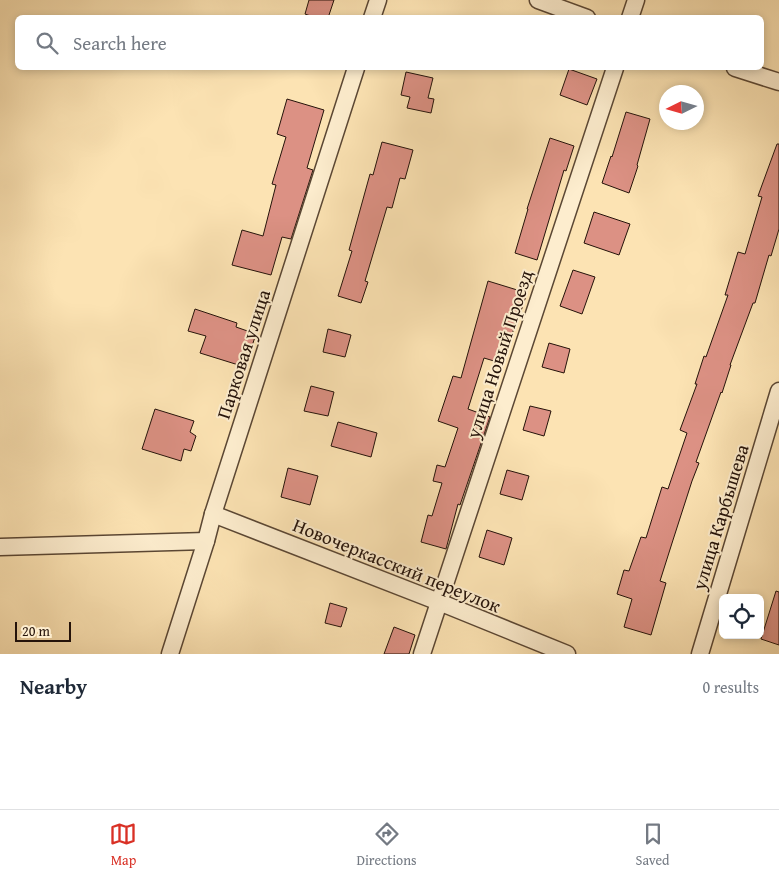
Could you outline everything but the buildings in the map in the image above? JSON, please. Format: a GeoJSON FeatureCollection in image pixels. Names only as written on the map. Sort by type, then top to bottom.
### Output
{"type":"FeatureCollection","features":[{"type":"Feature","properties":{"kind":"street"},"geometry":{"type":"LineString","coordinates":[[373,15],[378,0]]}},
{"type":"Feature","properties":{"kind":"street"},"geometry":{"type":"LineString","coordinates":[[538,0],[579,15]]}},
{"type":"Feature","properties":{"kind":"street"},"geometry":{"type":"LineString","coordinates":[[631,15],[636,0]]}},
{"type":"Feature","properties":{"kind":"street","name":"Парковая улица"},"geometry":{"type":"LineString","coordinates":[[170,654],[355,70]]}},
{"type":"Feature","properties":{"kind":"street","name":"улица Новый Проезд"},"geometry":{"type":"LineString","coordinates":[[422,654],[614,70]]}},
{"type":"Feature","properties":{"kind":"street"},"geometry":{"type":"LineString","coordinates":[[741,70],[779,82]]}},
{"type":"Feature","properties":{"kind":"street","name":"улица Карбышева"},"geometry":{"type":"LineString","coordinates":[[700,654],[779,391]]}},
{"type":"Feature","properties":{"kind":"street","name":"Новочеркасский переулок"},"geometry":{"type":"LineString","coordinates":[[213,514],[439,602],[566,654]]}},
{"type":"Feature","properties":{"kind":"street"},"geometry":{"type":"LineString","coordinates":[[0,547],[206,541]]}}]}
